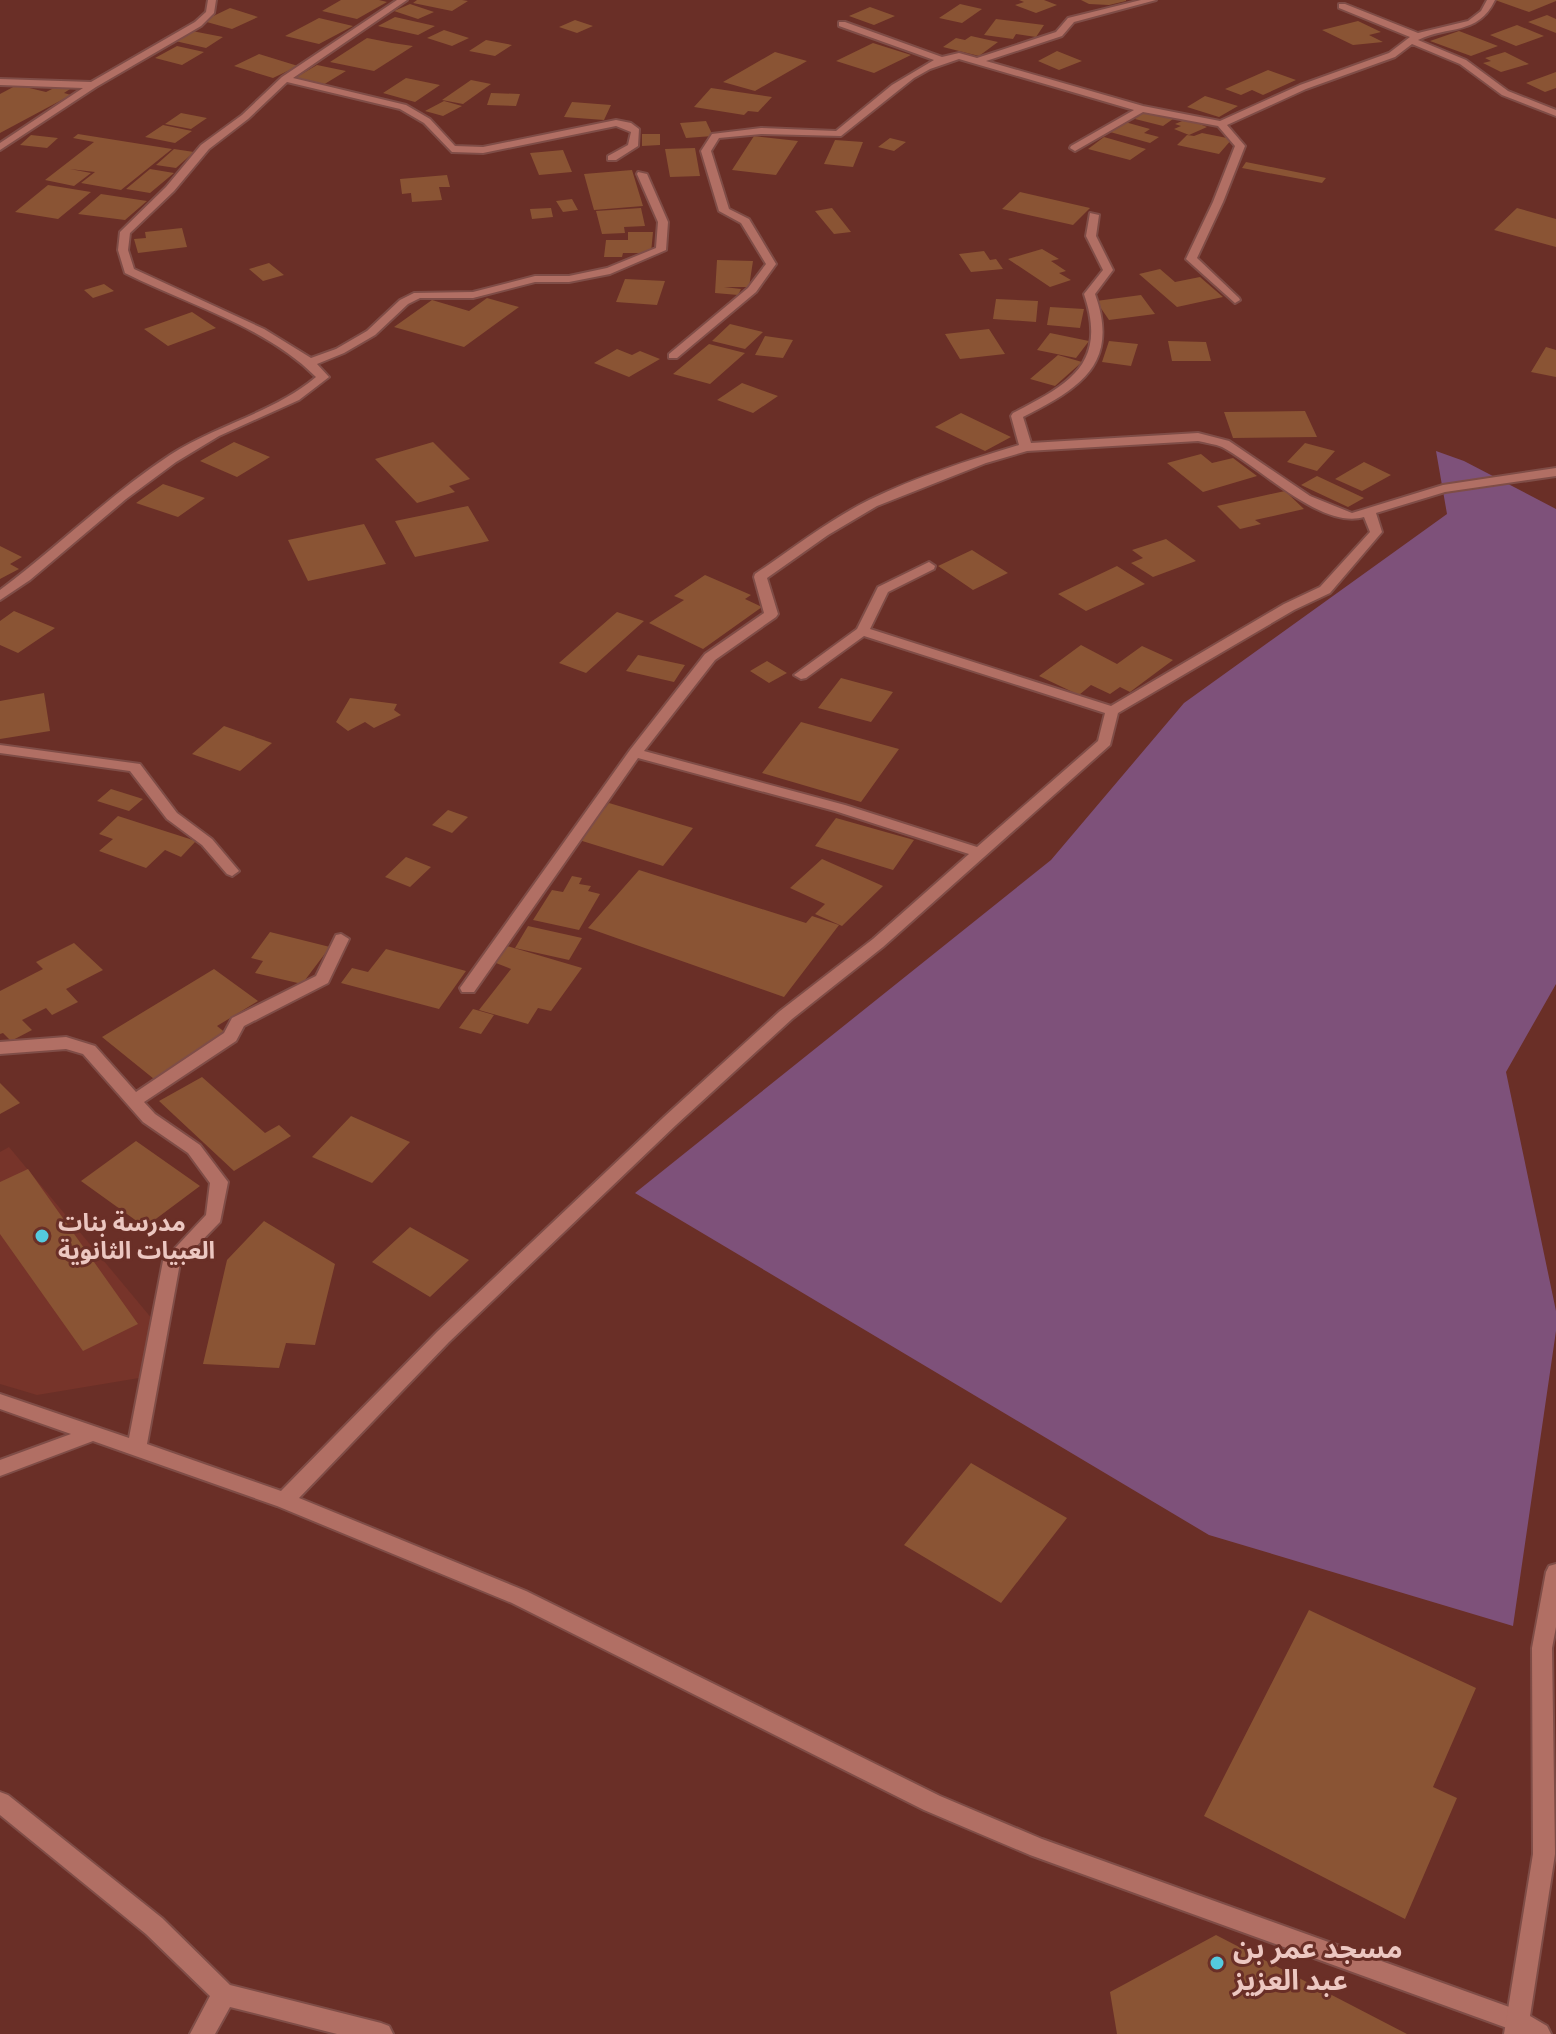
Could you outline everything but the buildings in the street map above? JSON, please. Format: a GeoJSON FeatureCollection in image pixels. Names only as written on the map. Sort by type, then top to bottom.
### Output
{"type":"FeatureCollection","features":[{"type":"Feature","properties":{"kind":"street"},"geometry":{"type":"LineString","coordinates":[[0,147],[93,85],[198,24],[210,13],[212,0]]}},
{"type":"Feature","properties":{"kind":"street"},"geometry":{"type":"LineString","coordinates":[[0,596],[23,580],[120,495],[200,441],[307,393],[323,377],[312,362],[205,305],[129,271],[123,250],[125,232],[170,189],[205,147],[245,117],[285,79],[403,0]]}},
{"type":"Feature","properties":{"kind":"street"},"geometry":{"type":"LineString","coordinates":[[980,60],[1059,34],[1071,20],[1152,0]]}},
{"type":"Feature","properties":{"kind":"street"},"geometry":{"type":"LineString","coordinates":[[673,356],[752,290],[771,264],[745,221],[724,211],[706,151],[715,136],[737,131],[838,134],[918,69],[939,59],[959,56],[1142,109],[1229,123],[1303,87],[1392,55],[1415,38],[1471,23],[1485,12],[1491,0]]}},
{"type":"Feature","properties":{"kind":"street"},"geometry":{"type":"LineString","coordinates":[[1342,6],[1463,62],[1505,93],[1556,113]]}},
{"type":"Feature","properties":{"kind":"street"},"geometry":{"type":"LineString","coordinates":[[842,24],[939,59]]}},
{"type":"Feature","properties":{"kind":"street"},"geometry":{"type":"LineString","coordinates":[[285,79],[403,107],[427,121],[452,149],[483,150],[616,123],[628,125],[636,131],[633,146],[612,158]]}},
{"type":"Feature","properties":{"kind":"street"},"geometry":{"type":"LineString","coordinates":[[0,82],[93,85]]}},
{"type":"Feature","properties":{"kind":"street"},"geometry":{"type":"LineString","coordinates":[[1075,148],[1142,109]]}},
{"type":"Feature","properties":{"kind":"street"},"geometry":{"type":"LineString","coordinates":[[1221,124],[1240,146],[1191,259],[1235,300]]}},
{"type":"Feature","properties":{"kind":"street"},"geometry":{"type":"LineString","coordinates":[[312,362],[340,351],[371,333],[404,302],[418,295],[473,295],[535,279],[569,279],[610,271],[661,250],[663,222],[642,174]]}},
{"type":"Feature","properties":{"kind":"street"},"geometry":{"type":"LineString","coordinates":[[1026,447],[1017,416],[1056,396],[1082,372],[1097,350],[1100,316],[1089,294],[1108,270],[1091,236],[1094,215]]}},
{"type":"Feature","properties":{"kind":"street"},"geometry":{"type":"LineString","coordinates":[[468,988],[635,753],[710,657],[771,614],[760,577],[824,532],[873,503],[932,478],[1026,447],[1198,437],[1225,444],[1306,499],[1351,517],[1443,489],[1556,472]]}},
{"type":"Feature","properties":{"kind":"street"},"geometry":{"type":"LineString","coordinates":[[284,1500],[443,1337],[658,1132],[786,1015],[878,943],[977,852],[1105,742],[1112,711],[1289,607],[1325,590],[1376,532],[1369,512]]}},
{"type":"Feature","properties":{"kind":"street"},"geometry":{"type":"LineString","coordinates":[[801,675],[862,631],[883,590],[929,566]]}},
{"type":"Feature","properties":{"kind":"street"},"geometry":{"type":"LineString","coordinates":[[862,631],[1112,711]]}},
{"type":"Feature","properties":{"kind":"street"},"geometry":{"type":"LineString","coordinates":[[0,749],[135,767],[172,816],[207,842],[232,871]]}},
{"type":"Feature","properties":{"kind":"street"},"geometry":{"type":"LineString","coordinates":[[635,753],[840,808],[977,852]]}},
{"type":"Feature","properties":{"kind":"street"},"geometry":{"type":"LineString","coordinates":[[134,1101],[230,1037],[238,1022],[322,979],[341,939]]}},
{"type":"Feature","properties":{"kind":"street"},"geometry":{"type":"LineString","coordinates":[[0,1048],[66,1043],[89,1050],[149,1118],[194,1149],[219,1182],[214,1217],[172,1261],[137,1448]]}},
{"type":"Feature","properties":{"kind":"street"},"geometry":{"type":"LineString","coordinates":[[0,1401],[284,1500],[519,1597],[932,1803],[1038,1848],[1539,2034]]}},
{"type":"Feature","properties":{"kind":"street"},"geometry":{"type":"LineString","coordinates":[[0,1468],[94,1433]]}},
{"type":"Feature","properties":{"kind":"street"},"geometry":{"type":"LineString","coordinates":[[1517,2027],[1550,1858],[1542,1648],[1556,1572]]}},
{"type":"Feature","properties":{"kind":"street"},"geometry":{"type":"LineString","coordinates":[[0,1802],[154,1926],[224,1994],[381,2034]]}},
{"type":"Feature","properties":{"kind":"street"},"geometry":{"type":"LineString","coordinates":[[202,2034],[224,1994]]}},
{"type":"Feature","properties":{"kind":"shaded area"},"geometry":{"type":"Polygon","coordinates":[[[1436,451],[1464,461],[1556,509],[1556,984],[1506,1072],[1556,1311],[1556,1331],[1513,1626],[1209,1535],[635,1193],[1051,860],[1184,703],[1447,514],[1436,451]]]}},
{"type":"Feature","properties":{"kind":"shaded area","name":"مدرسة بنات العبيات الثانوية"},"geometry":{"type":"Polygon","coordinates":[[[9,1147],[153,1320],[139,1378],[37,1395],[0,1384],[0,1152],[9,1147]]]}},
{"type":"Feature","properties":{"kind":"place","name":"مدرسة بنات العبيات الثانوية"},"geometry":{"type":"Point","coordinates":[42,1236]}},
{"type":"Feature","properties":{"kind":"place","name":"مسجد عمر بن عبد العزيز"},"geometry":{"type":"Point","coordinates":[1217,1963]}}]}
